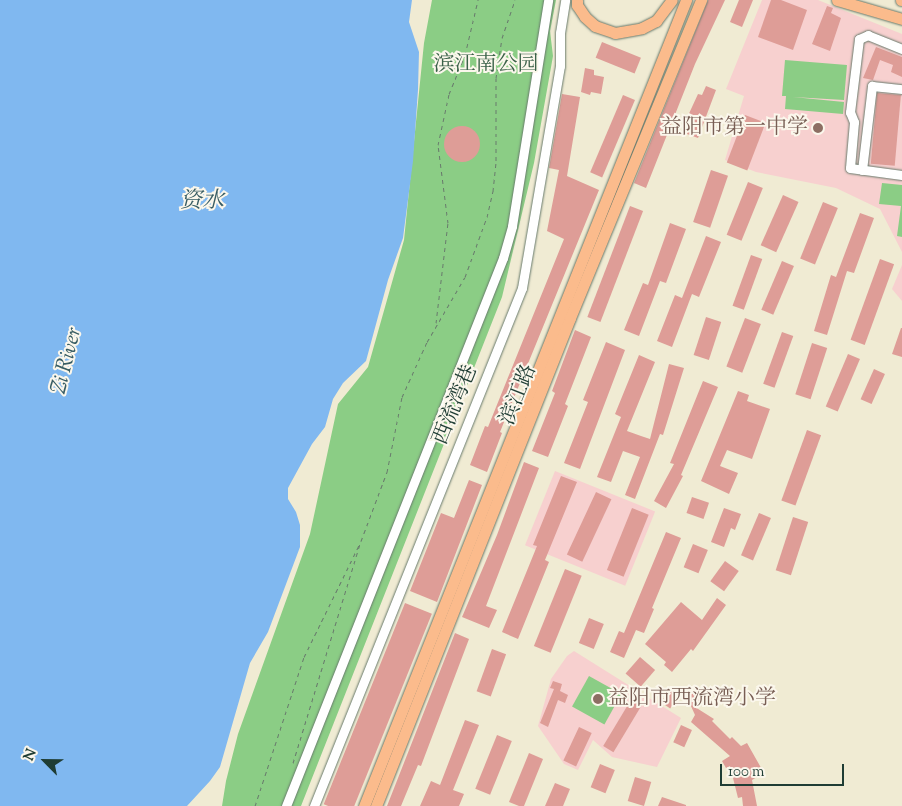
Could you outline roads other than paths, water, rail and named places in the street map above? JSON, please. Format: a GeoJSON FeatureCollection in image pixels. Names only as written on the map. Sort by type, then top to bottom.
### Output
{"type":"FeatureCollection","features":[{"type":"Feature","properties":{"kind":"main road"},"geometry":{"type":"LineString","coordinates":[[577,0],[577,5],[584,17],[595,26],[615,33],[642,28],[656,21],[672,0]]}},
{"type":"Feature","properties":{"kind":"main road","name":"滨江路"},"geometry":{"type":"LineString","coordinates":[[364,806],[686,0]]}},
{"type":"Feature","properties":{"kind":"main road","name":"滨江路"},"geometry":{"type":"LineString","coordinates":[[376,806],[570,318],[701,0]]}},
{"type":"Feature","properties":{"kind":"main road"},"geometry":{"type":"LineString","coordinates":[[837,0],[902,18]]}},
{"type":"Feature","properties":{"kind":"main road"},"geometry":{"type":"LineString","coordinates":[[860,0],[902,18]]}},
{"type":"Feature","properties":{"kind":"street"},"geometry":{"type":"LineString","coordinates":[[286,806],[503,258],[512,226],[548,0]]}},
{"type":"Feature","properties":{"kind":"street","name":"西流湾巷"},"geometry":{"type":"LineString","coordinates":[[314,806],[522,288],[560,66],[560,33],[564,0]]}},
{"type":"Feature","properties":{"kind":"street"},"geometry":{"type":"LineString","coordinates":[[902,49],[868,34],[859,39],[850,112],[854,122],[850,168],[902,175]]}},
{"type":"Feature","properties":{"kind":"street"},"geometry":{"type":"LineString","coordinates":[[862,170],[872,86],[902,89]]}},
{"type":"Feature","properties":{"kind":"water","name":"资水"},"geometry":{"type":"Polygon","coordinates":[[[0,0],[412,0],[409,22],[419,52],[418,90],[413,161],[403,238],[388,280],[366,361],[343,383],[333,399],[325,427],[312,444],[288,488],[288,499],[296,512],[300,525],[300,547],[268,632],[250,663],[220,767],[187,806],[0,806],[0,0]]]}},
{"type":"Feature","properties":{"kind":"place","name":"益阳市第一中学"},"geometry":{"type":"Point","coordinates":[818,128]}},
{"type":"Feature","properties":{"kind":"place","name":"益阳市西流湾小学"},"geometry":{"type":"Point","coordinates":[598,699]}},
{"type":"Feature","properties":{"kind":"park label","name":"滨江南公园"},"geometry":{"type":"Point","coordinates":[486,65]}},
{"type":"Feature","properties":{"kind":"water label","name":"Zi River"},"geometry":{"type":"Point","coordinates":[68,361]}}]}
